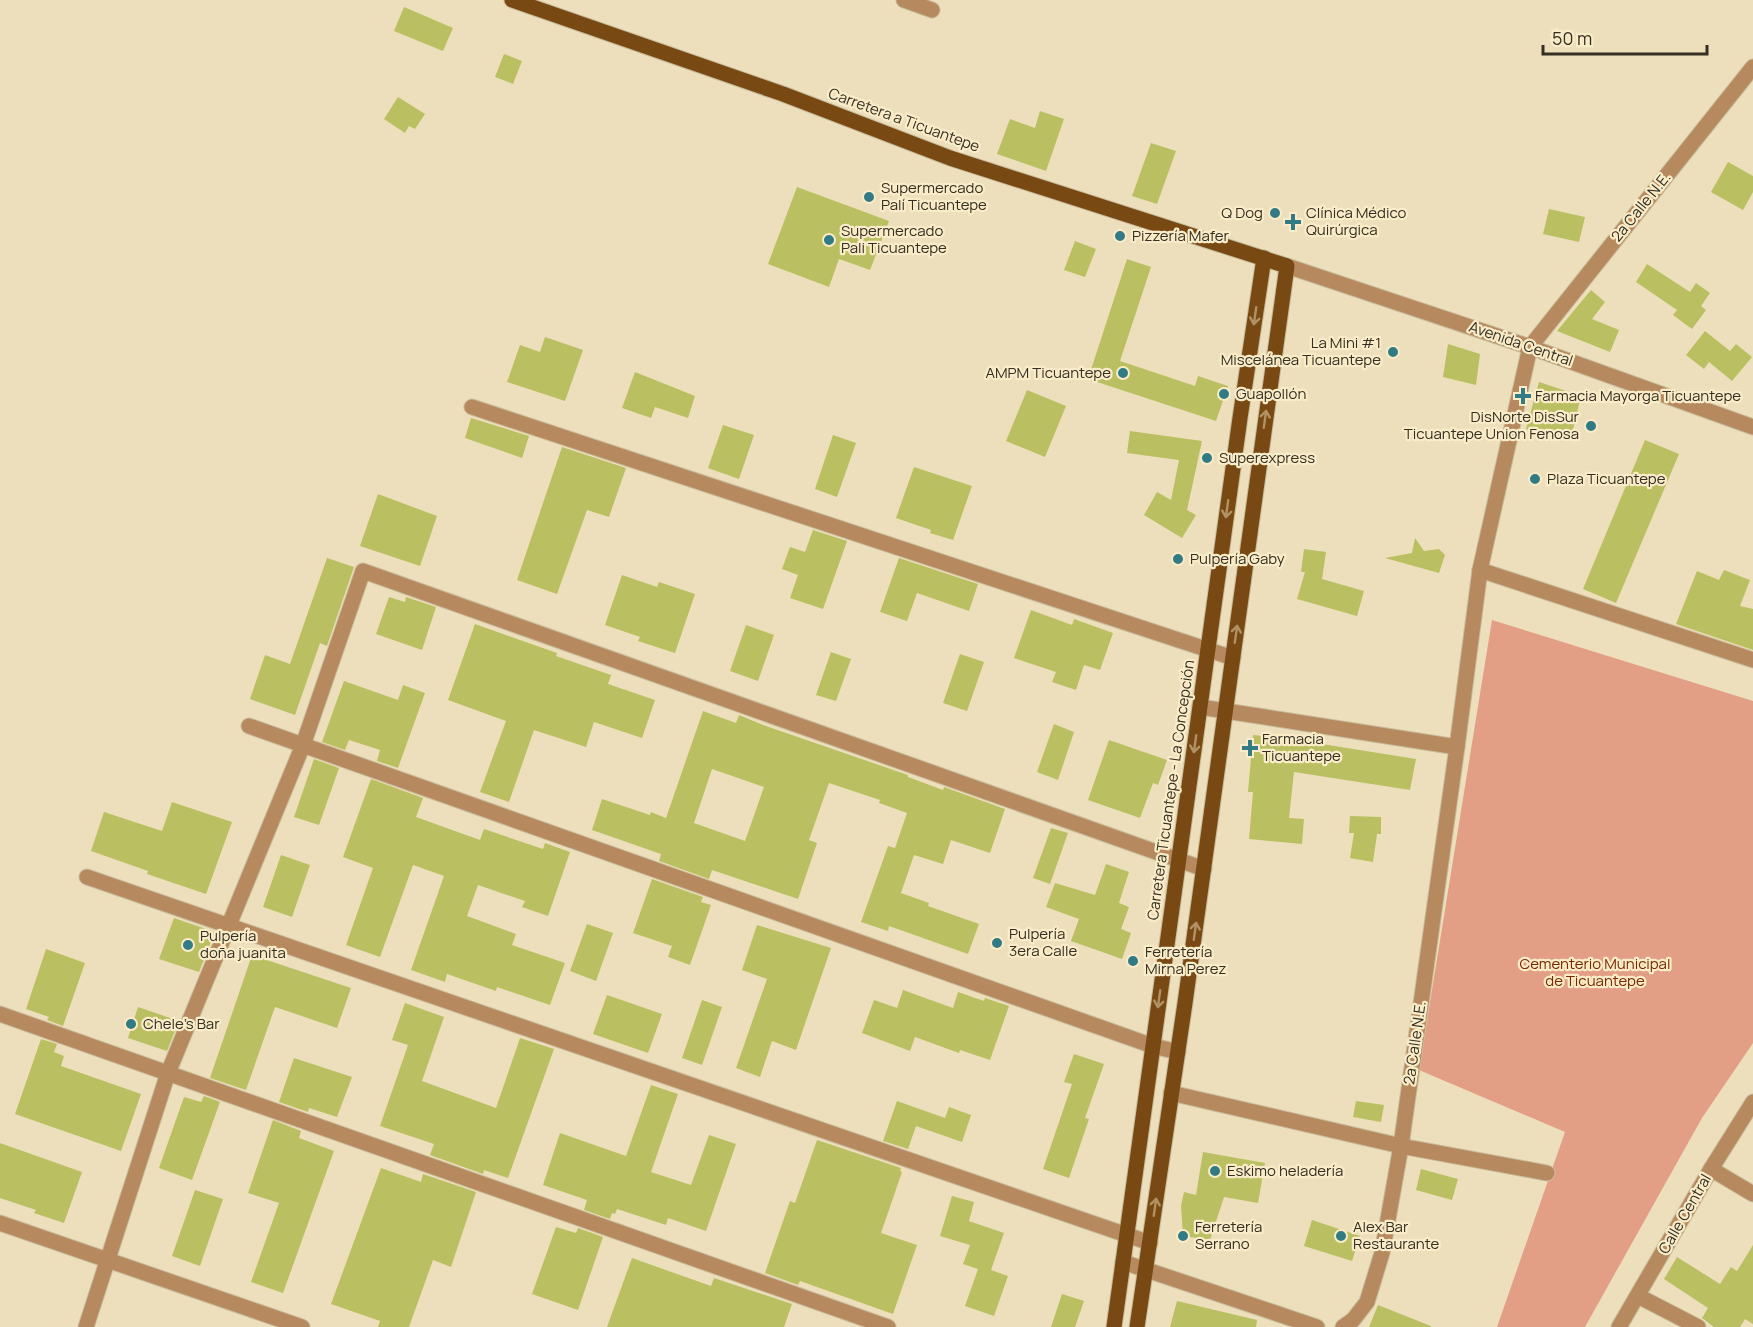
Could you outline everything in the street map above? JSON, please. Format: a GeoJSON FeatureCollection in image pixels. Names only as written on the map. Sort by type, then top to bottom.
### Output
{"type":"FeatureCollection","features":[{"type":"Feature","properties":{"kind":"main road","name":"Carretera a Ticuantepe"},"geometry":{"type":"LineString","coordinates":[[512,0],[783,94],[950,158],[1287,266]]}},
{"type":"Feature","properties":{"kind":"main road","name":"Carretera Ticuantepe - La Concepción"},"geometry":{"type":"LineString","coordinates":[[1114,1327],[1239,418],[1264,258]]}},
{"type":"Feature","properties":{"kind":"main road"},"geometry":{"type":"LineString","coordinates":[[1137,1327],[1204,869],[1287,266]]}},
{"type":"Feature","properties":{"kind":"street"},"geometry":{"type":"LineString","coordinates":[[904,0],[932,10]]}},
{"type":"Feature","properties":{"kind":"street","name":"2a Calle N.E."},"geometry":{"type":"LineString","coordinates":[[1343,1327],[1353,1320],[1367,1302],[1383,1253],[1401,1146],[1480,570],[1530,347],[1753,67]]}},
{"type":"Feature","properties":{"kind":"street","name":"Avenida Central"},"geometry":{"type":"LineString","coordinates":[[1287,266],[1530,347],[1753,427]]}},
{"type":"Feature","properties":{"kind":"street"},"geometry":{"type":"LineString","coordinates":[[472,407],[1233,658]]}},
{"type":"Feature","properties":{"kind":"street"},"geometry":{"type":"LineString","coordinates":[[1480,570],[1753,660]]}},
{"type":"Feature","properties":{"kind":"street"},"geometry":{"type":"LineString","coordinates":[[86,1327],[168,1073],[303,745],[363,571],[1204,869]]}},
{"type":"Feature","properties":{"kind":"street"},"geometry":{"type":"LineString","coordinates":[[1200,707],[1457,747]]}},
{"type":"Feature","properties":{"kind":"street"},"geometry":{"type":"LineString","coordinates":[[249,726],[1153,1046],[1178,1052]]}},
{"type":"Feature","properties":{"kind":"street"},"geometry":{"type":"LineString","coordinates":[[87,877],[1150,1243]]}},
{"type":"Feature","properties":{"kind":"street"},"geometry":{"type":"LineString","coordinates":[[0,1014],[888,1327]]}},
{"type":"Feature","properties":{"kind":"street"},"geometry":{"type":"LineString","coordinates":[[1172,1093],[1401,1146],[1547,1173]]}},
{"type":"Feature","properties":{"kind":"street","name":"Calle Central"},"geometry":{"type":"LineString","coordinates":[[1619,1327],[1711,1169],[1753,1102]]}},
{"type":"Feature","properties":{"kind":"street"},"geometry":{"type":"LineString","coordinates":[[1711,1169],[1753,1194]]}},
{"type":"Feature","properties":{"kind":"street"},"geometry":{"type":"LineString","coordinates":[[0,1223],[302,1327]]}},
{"type":"Feature","properties":{"kind":"street"},"geometry":{"type":"LineString","coordinates":[[1123,1262],[1317,1327]]}},
{"type":"Feature","properties":{"kind":"street"},"geometry":{"type":"LineString","coordinates":[[1638,1296],[1698,1327]]}},
{"type":"Feature","properties":{"kind":"green space","name":"Cementerio Municipal de Ticuantepe"},"geometry":{"type":"Polygon","coordinates":[[[1492,620],[1753,701],[1753,1043],[1702,1118],[1585,1327],[1497,1327],[1565,1132],[1419,1070],[1492,620]]]}},
{"type":"Feature","properties":{"kind":"building"},"geometry":{"type":"Polygon","coordinates":[[[404,7],[453,28],[443,51],[394,31],[404,7]]]}},
{"type":"Feature","properties":{"kind":"building"},"geometry":{"type":"Polygon","coordinates":[[[504,54],[522,61],[513,84],[495,77],[504,54]]]}},
{"type":"Feature","properties":{"kind":"building"},"geometry":{"type":"Polygon","coordinates":[[[398,97],[425,114],[415,129],[409,126],[405,133],[384,119],[398,97]]]}},
{"type":"Feature","properties":{"kind":"building"},"geometry":{"type":"Polygon","coordinates":[[[1040,111],[1064,119],[1046,171],[997,154],[1010,119],[1035,128],[1040,111]]]}},
{"type":"Feature","properties":{"kind":"building"},"geometry":{"type":"Polygon","coordinates":[[[1151,143],[1176,151],[1157,204],[1132,196],[1151,143]]]}},
{"type":"Feature","properties":{"kind":"building"},"geometry":{"type":"Polygon","coordinates":[[[1728,162],[1753,176],[1753,192],[1743,210],[1711,192],[1728,162]]]}},
{"type":"Feature","properties":{"kind":"building","name":"Supermercado Pali Ticuantepe"},"geometry":{"type":"Polygon","coordinates":[[[797,187],[889,221],[870,270],[839,259],[829,287],[768,264],[797,187]]]}},
{"type":"Feature","properties":{"kind":"building"},"geometry":{"type":"Polygon","coordinates":[[[1549,209],[1585,217],[1579,242],[1543,234],[1549,209]]]}},
{"type":"Feature","properties":{"kind":"building"},"geometry":{"type":"Polygon","coordinates":[[[1075,241],[1096,249],[1085,277],[1064,270],[1075,241]]]}},
{"type":"Feature","properties":{"kind":"building"},"geometry":{"type":"Polygon","coordinates":[[[1127,259],[1151,267],[1120,361],[1195,386],[1198,376],[1228,386],[1216,421],[1088,379],[1127,259]]]}},
{"type":"Feature","properties":{"kind":"building"},"geometry":{"type":"Polygon","coordinates":[[[1647,264],[1690,292],[1696,283],[1710,293],[1701,306],[1706,310],[1692,329],[1673,315],[1677,310],[1636,282],[1647,264]]]}},
{"type":"Feature","properties":{"kind":"building"},"geometry":{"type":"Polygon","coordinates":[[[1591,290],[1605,302],[1592,319],[1619,330],[1610,352],[1557,331],[1591,290]]]}},
{"type":"Feature","properties":{"kind":"building"},"geometry":{"type":"Polygon","coordinates":[[[1705,331],[1730,351],[1736,344],[1752,357],[1732,381],[1709,362],[1704,369],[1686,355],[1705,331]]]}},
{"type":"Feature","properties":{"kind":"building"},"geometry":{"type":"Polygon","coordinates":[[[545,337],[583,350],[565,401],[507,382],[520,345],[540,352],[545,337]]]}},
{"type":"Feature","properties":{"kind":"building"},"geometry":{"type":"Polygon","coordinates":[[[1448,344],[1480,354],[1476,385],[1443,377],[1448,344]]]}},
{"type":"Feature","properties":{"kind":"building"},"geometry":{"type":"Polygon","coordinates":[[[635,372],[695,396],[688,418],[655,407],[651,418],[622,408],[635,372]]]}},
{"type":"Feature","properties":{"kind":"building"},"geometry":{"type":"Polygon","coordinates":[[[1539,382],[1581,396],[1571,438],[1526,429],[1539,382]]]}},
{"type":"Feature","properties":{"kind":"building"},"geometry":{"type":"Polygon","coordinates":[[[1027,390],[1066,406],[1045,457],[1006,441],[1027,390]]]}},
{"type":"Feature","properties":{"kind":"building"},"geometry":{"type":"Polygon","coordinates":[[[471,418],[529,436],[522,458],[465,438],[471,418]]]}},
{"type":"Feature","properties":{"kind":"building"},"geometry":{"type":"Polygon","coordinates":[[[723,425],[754,435],[739,479],[708,468],[723,425]]]}},
{"type":"Feature","properties":{"kind":"building"},"geometry":{"type":"Polygon","coordinates":[[[1130,431],[1202,441],[1187,510],[1196,515],[1182,538],[1144,515],[1157,492],[1171,500],[1179,460],[1127,453],[1130,431]]]}},
{"type":"Feature","properties":{"kind":"building"},"geometry":{"type":"Polygon","coordinates":[[[833,435],[856,443],[837,497],[815,489],[833,435]]]}},
{"type":"Feature","properties":{"kind":"building"},"geometry":{"type":"Polygon","coordinates":[[[1645,440],[1679,454],[1616,603],[1583,589],[1645,440]]]}},
{"type":"Feature","properties":{"kind":"building"},"geometry":{"type":"Polygon","coordinates":[[[562,447],[626,468],[609,517],[587,510],[557,594],[517,580],[562,447]]]}},
{"type":"Feature","properties":{"kind":"building"},"geometry":{"type":"Polygon","coordinates":[[[914,467],[972,486],[953,540],[896,518],[914,467]]]}},
{"type":"Feature","properties":{"kind":"building"},"geometry":{"type":"Polygon","coordinates":[[[378,494],[437,516],[420,566],[360,546],[378,494]]]}},
{"type":"Feature","properties":{"kind":"building"},"geometry":{"type":"Polygon","coordinates":[[[813,530],[847,541],[823,609],[790,598],[798,575],[782,569],[790,547],[805,552],[813,530]]]}},
{"type":"Feature","properties":{"kind":"building"},"geometry":{"type":"Polygon","coordinates":[[[1415,538],[1424,551],[1439,549],[1445,555],[1439,573],[1385,558],[1412,553],[1415,538]]]}},
{"type":"Feature","properties":{"kind":"building"},"geometry":{"type":"Polygon","coordinates":[[[1304,549],[1326,552],[1322,579],[1364,591],[1357,616],[1297,599],[1305,572],[1301,572],[1304,549]]]}},
{"type":"Feature","properties":{"kind":"building"},"geometry":{"type":"Polygon","coordinates":[[[327,558],[354,567],[327,646],[320,643],[295,715],[250,699],[265,655],[290,664],[327,558]]]}},
{"type":"Feature","properties":{"kind":"building"},"geometry":{"type":"Polygon","coordinates":[[[899,558],[978,584],[969,611],[917,593],[907,621],[880,612],[899,558]]]}},
{"type":"Feature","properties":{"kind":"building"},"geometry":{"type":"Polygon","coordinates":[[[1724,570],[1750,580],[1740,606],[1753,609],[1753,650],[1676,624],[1697,571],[1719,580],[1724,570]]]}},
{"type":"Feature","properties":{"kind":"building"},"geometry":{"type":"Polygon","coordinates":[[[622,575],[657,587],[659,582],[695,594],[675,653],[638,641],[640,637],[605,625],[622,575]]]}},
{"type":"Feature","properties":{"kind":"building"},"geometry":{"type":"Polygon","coordinates":[[[389,597],[405,602],[406,597],[436,607],[422,650],[376,634],[389,597]]]}},
{"type":"Feature","properties":{"kind":"building"},"geometry":{"type":"Polygon","coordinates":[[[1031,610],[1072,625],[1074,619],[1113,633],[1100,670],[1084,665],[1076,690],[1052,682],[1056,672],[1014,658],[1031,610]]]}},
{"type":"Feature","properties":{"kind":"building"},"geometry":{"type":"Polygon","coordinates":[[[475,624],[611,675],[608,684],[655,700],[642,738],[594,722],[586,747],[534,730],[509,802],[480,792],[506,721],[448,700],[475,624]]]}},
{"type":"Feature","properties":{"kind":"building"},"geometry":{"type":"Polygon","coordinates":[[[746,625],[774,635],[758,681],[730,671],[746,625]]]}},
{"type":"Feature","properties":{"kind":"building"},"geometry":{"type":"Polygon","coordinates":[[[831,652],[851,659],[836,701],[816,695],[831,652]]]}},
{"type":"Feature","properties":{"kind":"building"},"geometry":{"type":"Polygon","coordinates":[[[960,654],[984,662],[967,711],[943,703],[960,654]]]}},
{"type":"Feature","properties":{"kind":"building"},"geometry":{"type":"Polygon","coordinates":[[[344,681],[398,700],[403,685],[425,693],[398,768],[377,761],[380,750],[349,740],[345,750],[322,742],[344,681]]]}},
{"type":"Feature","properties":{"kind":"building"},"geometry":{"type":"Polygon","coordinates":[[[703,711],[736,723],[739,715],[908,775],[908,777],[943,790],[944,787],[1005,809],[990,853],[951,840],[943,864],[914,855],[901,893],[929,903],[928,906],[979,924],[968,954],[889,926],[888,931],[861,922],[888,846],[895,848],[907,813],[879,803],[880,800],[829,783],[809,840],[817,843],[798,899],[712,870],[709,879],[659,861],[661,854],[592,830],[602,799],[666,818],[703,711]],[[712,769],[694,823],[745,841],[764,787],[712,769]]]}},
{"type":"Feature","properties":{"kind":"building"},"geometry":{"type":"Polygon","coordinates":[[[1054,724],[1074,732],[1058,780],[1037,772],[1054,724]]]}},
{"type":"Feature","properties":{"kind":"building"},"geometry":{"type":"Polygon","coordinates":[[[1253,735],[1322,741],[1322,744],[1416,759],[1410,790],[1294,772],[1289,818],[1304,819],[1302,844],[1249,839],[1253,792],[1248,792],[1253,735]]]}},
{"type":"Feature","properties":{"kind":"building"},"geometry":{"type":"Polygon","coordinates":[[[1109,740],[1167,760],[1158,785],[1153,783],[1140,818],[1088,800],[1109,740]]]}},
{"type":"Feature","properties":{"kind":"building"},"geometry":{"type":"Polygon","coordinates":[[[314,759],[339,768],[319,825],[294,817],[314,759]]]}},
{"type":"Feature","properties":{"kind":"building"},"geometry":{"type":"Polygon","coordinates":[[[371,779],[423,798],[416,817],[480,840],[484,829],[543,849],[545,843],[570,852],[548,916],[522,907],[525,901],[478,885],[467,916],[516,934],[512,945],[565,963],[550,1005],[497,987],[496,991],[447,974],[445,982],[411,970],[444,876],[413,865],[380,957],[346,945],[373,868],[343,857],[371,779]]]}},
{"type":"Feature","properties":{"kind":"building"},"geometry":{"type":"Polygon","coordinates":[[[172,802],[232,822],[206,894],[147,874],[148,871],[91,851],[104,812],[162,831],[172,802]]]}},
{"type":"Feature","properties":{"kind":"building"},"geometry":{"type":"Polygon","coordinates":[[[1350,816],[1381,817],[1381,834],[1377,834],[1373,862],[1350,858],[1354,833],[1349,833],[1350,816]]]}},
{"type":"Feature","properties":{"kind":"building"},"geometry":{"type":"Polygon","coordinates":[[[1051,828],[1068,833],[1050,884],[1033,878],[1051,828]]]}},
{"type":"Feature","properties":{"kind":"building"},"geometry":{"type":"Polygon","coordinates":[[[281,855],[310,865],[292,917],[263,907],[281,855]]]}},
{"type":"Feature","properties":{"kind":"building"},"geometry":{"type":"Polygon","coordinates":[[[1106,864],[1129,872],[1119,903],[1129,907],[1121,929],[1131,933],[1122,959],[1071,941],[1079,919],[1046,907],[1055,883],[1095,895],[1106,864]]]}},
{"type":"Feature","properties":{"kind":"building"},"geometry":{"type":"Polygon","coordinates":[[[652,879],[703,897],[701,902],[711,905],[690,965],[668,957],[672,946],[633,933],[652,879]]]}},
{"type":"Feature","properties":{"kind":"building"},"geometry":{"type":"Polygon","coordinates":[[[174,918],[215,932],[199,972],[159,959],[174,918]]]}},
{"type":"Feature","properties":{"kind":"building"},"geometry":{"type":"Polygon","coordinates":[[[587,924],[613,933],[596,981],[570,971],[587,924]]]}},
{"type":"Feature","properties":{"kind":"building"},"geometry":{"type":"Polygon","coordinates":[[[757,925],[831,948],[796,1050],[772,1041],[760,1077],[736,1068],[767,979],[742,970],[757,925]]]}},
{"type":"Feature","properties":{"kind":"building"},"geometry":{"type":"Polygon","coordinates":[[[46,949],[85,963],[63,1026],[47,1020],[49,1017],[26,1009],[46,949]]]}},
{"type":"Feature","properties":{"kind":"building"},"geometry":{"type":"Polygon","coordinates":[[[252,955],[351,988],[337,1028],[275,1007],[246,1090],[210,1078],[252,955]]]}},
{"type":"Feature","properties":{"kind":"building"},"geometry":{"type":"Polygon","coordinates":[[[903,990],[953,1008],[958,992],[1009,1006],[990,1060],[960,1050],[959,1053],[915,1037],[910,1051],[862,1033],[874,1000],[897,1008],[903,990]]]}},
{"type":"Feature","properties":{"kind":"building"},"geometry":{"type":"Polygon","coordinates":[[[607,995],[662,1014],[648,1053],[593,1034],[607,995]]]}},
{"type":"Feature","properties":{"kind":"building"},"geometry":{"type":"Polygon","coordinates":[[[702,1000],[722,1007],[702,1065],[682,1058],[702,1000]]]}},
{"type":"Feature","properties":{"kind":"building"},"geometry":{"type":"Polygon","coordinates":[[[405,1003],[444,1017],[422,1081],[496,1108],[520,1038],[554,1049],[508,1178],[484,1170],[483,1174],[430,1155],[434,1144],[380,1126],[408,1045],[392,1040],[405,1003]]]}},
{"type":"Feature","properties":{"kind":"building"},"geometry":{"type":"Polygon","coordinates":[[[138,1007],[179,1021],[167,1051],[128,1038],[138,1007]]]}},
{"type":"Feature","properties":{"kind":"building"},"geometry":{"type":"Polygon","coordinates":[[[41,1039],[57,1044],[54,1052],[64,1056],[61,1066],[141,1094],[121,1151],[15,1114],[41,1039]]]}},
{"type":"Feature","properties":{"kind":"building"},"geometry":{"type":"Polygon","coordinates":[[[1074,1054],[1104,1064],[1085,1118],[1089,1119],[1069,1178],[1043,1169],[1072,1084],[1064,1082],[1074,1054]]]}},
{"type":"Feature","properties":{"kind":"building"},"geometry":{"type":"Polygon","coordinates":[[[294,1058],[352,1077],[337,1117],[309,1108],[308,1112],[279,1102],[294,1058]]]}},
{"type":"Feature","properties":{"kind":"building"},"geometry":{"type":"Polygon","coordinates":[[[651,1085],[678,1094],[651,1172],[691,1185],[709,1135],[736,1144],[706,1231],[668,1218],[666,1225],[617,1209],[615,1214],[612,1213],[610,1219],[584,1210],[587,1200],[543,1185],[560,1133],[626,1156],[651,1085]]]}},
{"type":"Feature","properties":{"kind":"building"},"geometry":{"type":"Polygon","coordinates":[[[204,1096],[220,1102],[192,1180],[159,1168],[184,1097],[201,1102],[204,1096]]]}},
{"type":"Feature","properties":{"kind":"building"},"geometry":{"type":"Polygon","coordinates":[[[897,1101],[945,1118],[949,1107],[971,1115],[962,1142],[916,1126],[908,1149],[883,1141],[897,1101]]]}},
{"type":"Feature","properties":{"kind":"building"},"geometry":{"type":"Polygon","coordinates":[[[1356,1101],[1384,1105],[1381,1122],[1353,1117],[1356,1101]]]}},
{"type":"Feature","properties":{"kind":"building"},"geometry":{"type":"Polygon","coordinates":[[[273,1120],[301,1131],[299,1138],[334,1151],[283,1293],[251,1282],[279,1203],[248,1193],[273,1120]]]}},
{"type":"Feature","properties":{"kind":"building"},"geometry":{"type":"Polygon","coordinates":[[[817,1140],[901,1168],[902,1172],[881,1233],[917,1245],[893,1314],[800,1281],[798,1285],[765,1273],[790,1201],[795,1203],[817,1140]]]}},
{"type":"Feature","properties":{"kind":"building"},"geometry":{"type":"Polygon","coordinates":[[[0,1143],[82,1172],[64,1223],[34,1213],[36,1210],[0,1198],[0,1143]]]}},
{"type":"Feature","properties":{"kind":"building"},"geometry":{"type":"Polygon","coordinates":[[[1203,1152],[1265,1163],[1258,1203],[1224,1197],[1210,1240],[1183,1236],[1181,1206],[1184,1192],[1196,1195],[1203,1152]]]}},
{"type":"Feature","properties":{"kind":"building"},"geometry":{"type":"Polygon","coordinates":[[[381,1168],[421,1182],[423,1174],[476,1192],[451,1267],[433,1260],[409,1327],[378,1327],[380,1321],[331,1304],[381,1168]]]}},
{"type":"Feature","properties":{"kind":"building"},"geometry":{"type":"Polygon","coordinates":[[[1421,1169],[1458,1179],[1452,1200],[1416,1190],[1421,1169]]]}},
{"type":"Feature","properties":{"kind":"building"},"geometry":{"type":"Polygon","coordinates":[[[195,1190],[223,1199],[200,1266],[172,1256],[195,1190]]]}},
{"type":"Feature","properties":{"kind":"building"},"geometry":{"type":"Polygon","coordinates":[[[952,1196],[974,1202],[969,1221],[1004,1233],[991,1270],[1008,1276],[994,1316],[965,1306],[978,1269],[963,1264],[970,1245],[940,1236],[952,1196]]]}},
{"type":"Feature","properties":{"kind":"building"},"geometry":{"type":"Polygon","coordinates":[[[1312,1220],[1360,1236],[1352,1261],[1304,1246],[1312,1220]]]}},
{"type":"Feature","properties":{"kind":"building"},"geometry":{"type":"Polygon","coordinates":[[[556,1227],[576,1233],[578,1228],[603,1237],[578,1310],[532,1294],[556,1227]]]}},
{"type":"Feature","properties":{"kind":"building"},"geometry":{"type":"Polygon","coordinates":[[[1753,1245],[1753,1324],[1745,1319],[1740,1327],[1714,1327],[1702,1318],[1708,1308],[1664,1279],[1677,1257],[1720,1284],[1731,1267],[1737,1271],[1753,1245]]]}},
{"type":"Feature","properties":{"kind":"building"},"geometry":{"type":"Polygon","coordinates":[[[632,1258],[711,1286],[714,1278],[792,1304],[784,1327],[607,1327],[632,1258]]]}},
{"type":"Feature","properties":{"kind":"building"},"geometry":{"type":"Polygon","coordinates":[[[1062,1294],[1084,1301],[1075,1327],[1051,1327],[1062,1294]]]}},
{"type":"Feature","properties":{"kind":"building"},"geometry":{"type":"Polygon","coordinates":[[[1177,1301],[1257,1320],[1256,1327],[1170,1327],[1177,1301]]]}},
{"type":"Feature","properties":{"kind":"building"},"geometry":{"type":"Polygon","coordinates":[[[1378,1305],[1431,1326],[1431,1327],[1369,1327],[1378,1305]]]}},
{"type":"Feature","properties":{"kind":"place","name":"Supermercado Palí Ticuantepe"},"geometry":{"type":"Point","coordinates":[869,197]}},
{"type":"Feature","properties":{"kind":"place","name":"Q Dog"},"geometry":{"type":"Point","coordinates":[1275,213]}},
{"type":"Feature","properties":{"kind":"place","name":"Clínica Médico Quirúrgica"},"geometry":{"type":"Point","coordinates":[1293,222]}},
{"type":"Feature","properties":{"kind":"place","name":"Pizzería Mafer"},"geometry":{"type":"Point","coordinates":[1120,236]}},
{"type":"Feature","properties":{"kind":"place","name":"Supermercado Pali Ticuantepe"},"geometry":{"type":"Point","coordinates":[829,240]}},
{"type":"Feature","properties":{"kind":"place","name":"La Mini #1 Miscelánea Ticuantepe"},"geometry":{"type":"Point","coordinates":[1393,352]}},
{"type":"Feature","properties":{"kind":"place","name":"AMPM Ticuantepe"},"geometry":{"type":"Point","coordinates":[1123,373]}},
{"type":"Feature","properties":{"kind":"place","name":"Guapollón"},"geometry":{"type":"Point","coordinates":[1224,394]}},
{"type":"Feature","properties":{"kind":"place","name":"Farmacia Mayorga Ticuantepe"},"geometry":{"type":"Point","coordinates":[1523,396]}},
{"type":"Feature","properties":{"kind":"place","name":"DisNorte DisSur Ticuantepe Union Fenosa"},"geometry":{"type":"Point","coordinates":[1591,426]}},
{"type":"Feature","properties":{"kind":"place","name":"Superexpress"},"geometry":{"type":"Point","coordinates":[1207,458]}},
{"type":"Feature","properties":{"kind":"place","name":"Plaza Ticuantepe"},"geometry":{"type":"Point","coordinates":[1535,479]}},
{"type":"Feature","properties":{"kind":"place","name":"Pulpería Gaby"},"geometry":{"type":"Point","coordinates":[1178,559]}},
{"type":"Feature","properties":{"kind":"place","name":"Farmacia Ticuantepe"},"geometry":{"type":"Point","coordinates":[1250,748]}},
{"type":"Feature","properties":{"kind":"place","name":"Pulpería 3era Calle"},"geometry":{"type":"Point","coordinates":[997,943]}},
{"type":"Feature","properties":{"kind":"place","name":"Pulpería doña juanita"},"geometry":{"type":"Point","coordinates":[188,945]}},
{"type":"Feature","properties":{"kind":"place","name":"Ferretería Mirna Perez"},"geometry":{"type":"Point","coordinates":[1133,961]}},
{"type":"Feature","properties":{"kind":"place","name":"Chele's Bar"},"geometry":{"type":"Point","coordinates":[131,1024]}},
{"type":"Feature","properties":{"kind":"place","name":"Eskimo heladería"},"geometry":{"type":"Point","coordinates":[1215,1171]}},
{"type":"Feature","properties":{"kind":"place","name":"Ferretería Serrano"},"geometry":{"type":"Point","coordinates":[1183,1236]}},
{"type":"Feature","properties":{"kind":"place","name":"Alex Bar Restaurante"},"geometry":{"type":"Point","coordinates":[1341,1236]}}]}
